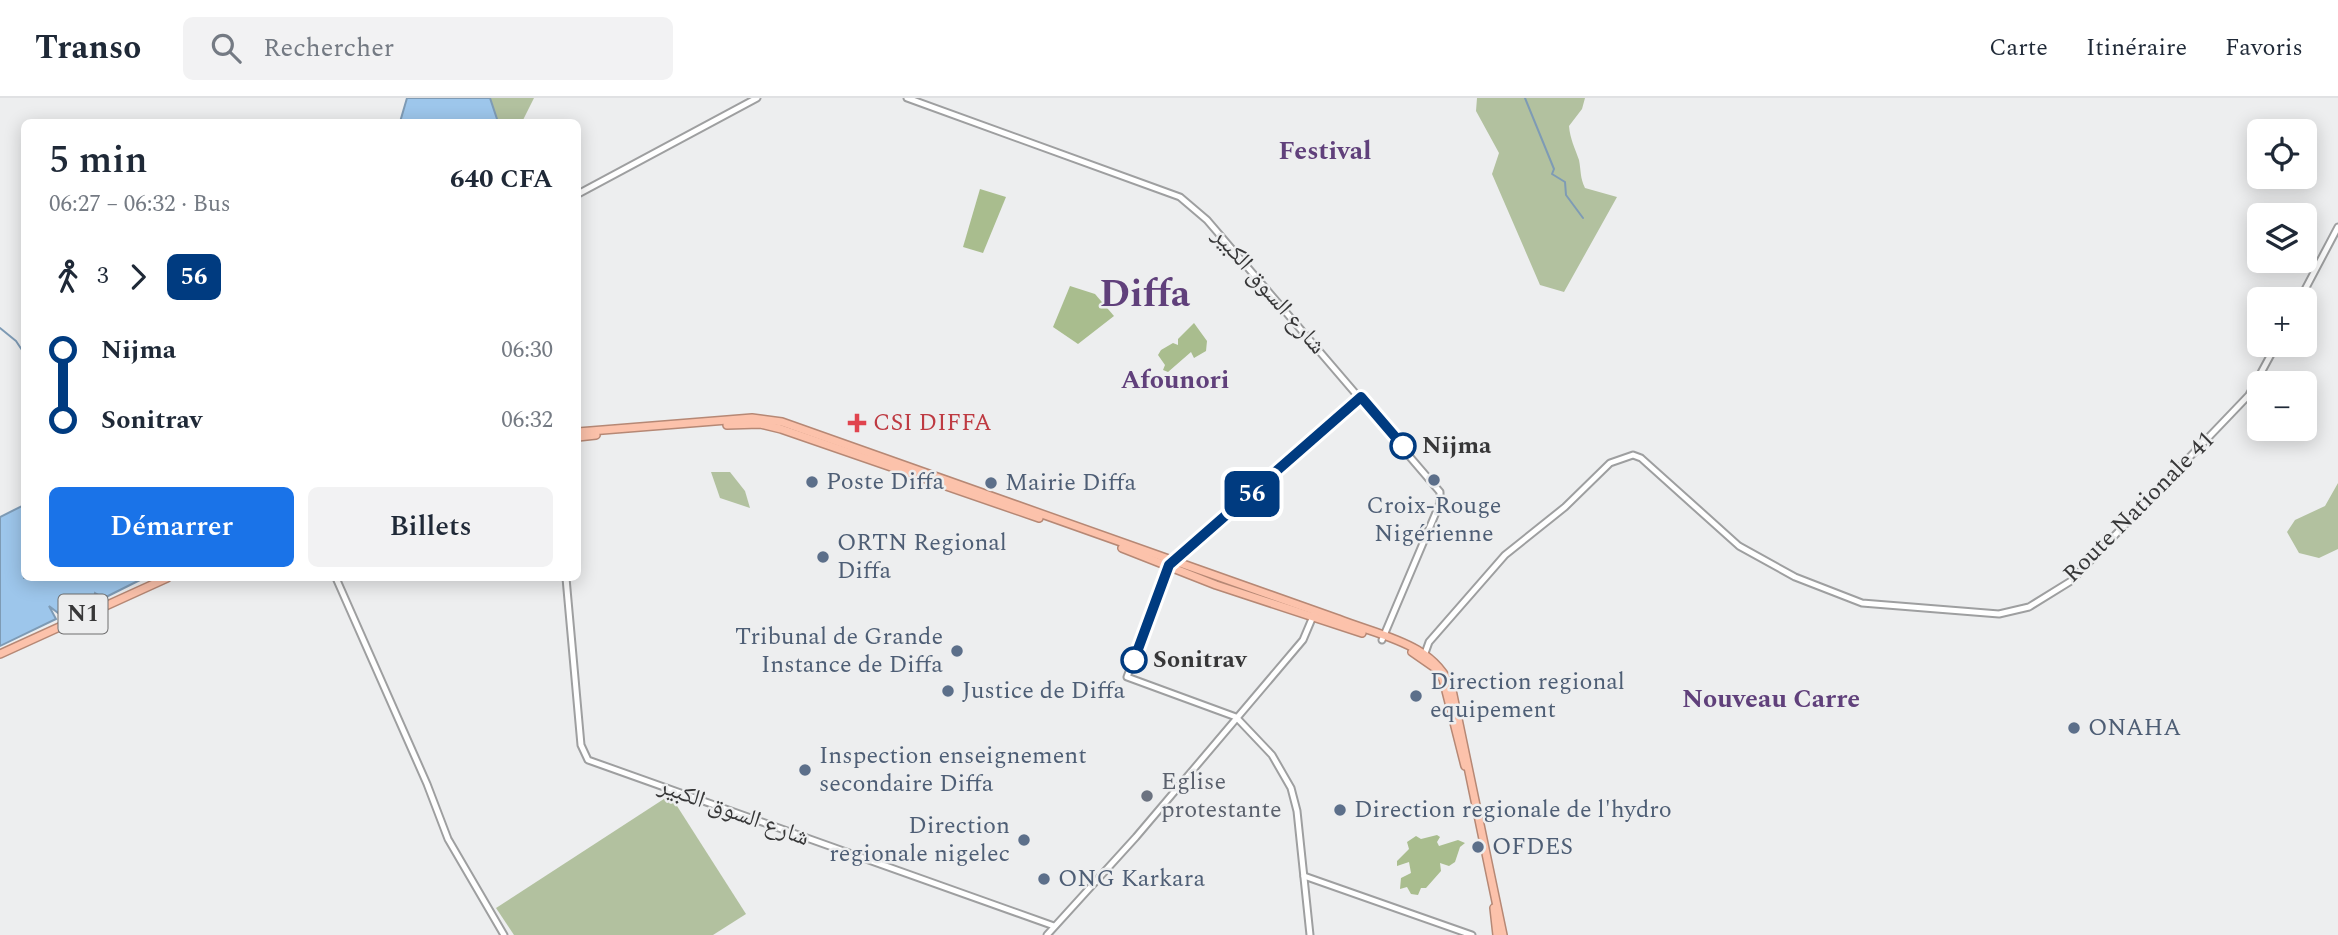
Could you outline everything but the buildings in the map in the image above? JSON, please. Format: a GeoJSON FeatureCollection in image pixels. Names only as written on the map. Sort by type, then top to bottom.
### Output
{"type":"FeatureCollection","features":[{"type":"Feature","properties":{"kind":"highway"},"geometry":{"type":"LineString","coordinates":[[581,434],[745,424],[781,429],[1172,563],[1216,585],[1314,614],[1424,655],[1440,665],[1452,690],[1503,935]]}},
{"type":"Feature","properties":{"kind":"highway","name":"N1"},"geometry":{"type":"LineString","coordinates":[[0,654],[160,581]]}},
{"type":"Feature","properties":{"kind":"highway"},"geometry":{"type":"LineString","coordinates":[[1424,655],[1448,691],[1485,855],[1497,935]]}},
{"type":"Feature","properties":{"kind":"street"},"geometry":{"type":"LineString","coordinates":[[581,192],[757,98]]}},
{"type":"Feature","properties":{"kind":"street","name":"شارع السوق الكبير"},"geometry":{"type":"LineString","coordinates":[[907,98],[1189,202],[1361,397],[1436,485],[1441,497],[1382,638]]}},
{"type":"Feature","properties":{"kind":"street"},"geometry":{"type":"LineString","coordinates":[[2306,287],[2338,227]]}},
{"type":"Feature","properties":{"kind":"street","name":"Route Nationale 41"},"geometry":{"type":"LineString","coordinates":[[1424,655],[1429,642],[1490,568],[1565,506],[1611,463],[1633,455],[1641,458],[1739,546],[1795,577],[1835,594],[1863,603],[1999,614],[2029,607],[2071,581],[2249,395],[2270,357]]}},
{"type":"Feature","properties":{"kind":"street"},"geometry":{"type":"LineString","coordinates":[[1310,935],[1297,811],[1291,788],[1272,755],[1236,717],[1127,677],[1172,563],[1361,397]]}},
{"type":"Feature","properties":{"kind":"street"},"geometry":{"type":"LineString","coordinates":[[337,581],[427,784],[448,839],[504,935]]}},
{"type":"Feature","properties":{"kind":"street","name":"شارع السوق الكبير"},"geometry":{"type":"LineString","coordinates":[[566,581],[581,745],[588,760],[1054,926]]}},
{"type":"Feature","properties":{"kind":"street"},"geometry":{"type":"LineString","coordinates":[[1047,935],[1136,836],[1303,640],[1314,614]]}},
{"type":"Feature","properties":{"kind":"street"},"geometry":{"type":"LineString","coordinates":[[1304,876],[1472,935]]}},
{"type":"Feature","properties":{"kind":"green space"},"geometry":{"type":"Polygon","coordinates":[[[490,98],[534,98],[524,119],[497,119],[490,98]]]}},
{"type":"Feature","properties":{"kind":"green space"},"geometry":{"type":"Polygon","coordinates":[[[1477,98],[1585,98],[1582,109],[1569,126],[1582,181],[1585,188],[1617,197],[1564,292],[1540,285],[1492,174],[1499,153],[1476,111],[1477,98]]]}},
{"type":"Feature","properties":{"kind":"green space"},"geometry":{"type":"Polygon","coordinates":[[[980,189],[1006,197],[983,253],[963,247],[980,189]]]}},
{"type":"Feature","properties":{"kind":"green space"},"geometry":{"type":"Polygon","coordinates":[[[1070,286],[1095,294],[1114,316],[1078,344],[1053,327],[1070,286]]]}},
{"type":"Feature","properties":{"kind":"green space"},"geometry":{"type":"Polygon","coordinates":[[[1194,323],[1207,341],[1206,351],[1194,358],[1191,352],[1168,372],[1163,370],[1165,365],[1158,355],[1161,350],[1173,343],[1178,345],[1178,339],[1194,323]]]}},
{"type":"Feature","properties":{"kind":"green space"},"geometry":{"type":"Polygon","coordinates":[[[711,472],[730,472],[745,491],[750,508],[720,498],[711,472]]]}},
{"type":"Feature","properties":{"kind":"green space"},"geometry":{"type":"Polygon","coordinates":[[[2338,483],[2338,549],[2319,558],[2299,553],[2287,532],[2295,520],[2325,506],[2338,483]]]}},
{"type":"Feature","properties":{"kind":"green space"},"geometry":{"type":"Polygon","coordinates":[[[670,795],[746,914],[713,935],[514,935],[496,908],[670,795]]]}},
{"type":"Feature","properties":{"kind":"green space"},"geometry":{"type":"Polygon","coordinates":[[[1437,835],[1440,837],[1437,842],[1439,846],[1458,840],[1465,843],[1460,847],[1455,862],[1449,866],[1440,863],[1441,871],[1426,888],[1421,888],[1418,895],[1411,894],[1407,887],[1400,889],[1401,878],[1411,873],[1409,862],[1397,866],[1397,861],[1409,849],[1407,842],[1416,836],[1421,839],[1437,835]]]}},
{"type":"Feature","properties":{"kind":"water"},"geometry":{"type":"Polygon","coordinates":[[[407,98],[490,98],[497,119],[401,119],[407,98]]]}},
{"type":"Feature","properties":{"kind":"water"},"geometry":{"type":"Polygon","coordinates":[[[21,506],[21,581],[138,581],[104,598],[95,593],[94,599],[62,616],[49,606],[56,619],[0,646],[0,517],[21,506]]]}},
{"type":"Feature","properties":{"kind":"waterway"},"geometry":{"type":"LineString","coordinates":[[1525,98],[1554,169],[1552,174],[1565,182],[1566,195],[1583,218]]}},
{"type":"Feature","properties":{"kind":"waterway"},"geometry":{"type":"LineString","coordinates":[[0,328],[21,348]]}},
{"type":"Feature","properties":{"kind":"bus line","name":"56"},"geometry":{"type":"LineString","coordinates":[[1134,660],[1169,565],[1361,397],[1403,446]]}},
{"type":"Feature","properties":{"kind":"place","name":"CSI DIFFA"},"geometry":{"type":"Point","coordinates":[857,423]}},
{"type":"Feature","properties":{"kind":"place","name":"Nijma"},"geometry":{"type":"Point","coordinates":[1403,446]}},
{"type":"Feature","properties":{"kind":"place","name":"Croix-Rouge Nigérienne"},"geometry":{"type":"Point","coordinates":[1434,480]}},
{"type":"Feature","properties":{"kind":"place","name":"Poste Diffa"},"geometry":{"type":"Point","coordinates":[812,482]}},
{"type":"Feature","properties":{"kind":"place","name":"Mairie Diffa"},"geometry":{"type":"Point","coordinates":[991,483]}},
{"type":"Feature","properties":{"kind":"place","name":"ORTN Regional Diffa"},"geometry":{"type":"Point","coordinates":[823,557]}},
{"type":"Feature","properties":{"kind":"place","name":"Tribunal de Grande Instance de Diffa"},"geometry":{"type":"Point","coordinates":[957,651]}},
{"type":"Feature","properties":{"kind":"place","name":"Sonitrav"},"geometry":{"type":"Point","coordinates":[1134,660]}},
{"type":"Feature","properties":{"kind":"place","name":"Justice de Diffa"},"geometry":{"type":"Point","coordinates":[948,691]}},
{"type":"Feature","properties":{"kind":"place","name":"Direction regional equipement"},"geometry":{"type":"Point","coordinates":[1416,696]}},
{"type":"Feature","properties":{"kind":"place","name":"ONAHA"},"geometry":{"type":"Point","coordinates":[2074,728]}},
{"type":"Feature","properties":{"kind":"place","name":"Inspection enseignement secondaire Diffa"},"geometry":{"type":"Point","coordinates":[805,770]}},
{"type":"Feature","properties":{"kind":"place","name":"Eglise protestante"},"geometry":{"type":"Point","coordinates":[1147,796]}},
{"type":"Feature","properties":{"kind":"place","name":"Direction regionale de l'hydro"},"geometry":{"type":"Point","coordinates":[1340,810]}},
{"type":"Feature","properties":{"kind":"place","name":"Direction regionale nigelec"},"geometry":{"type":"Point","coordinates":[1024,840]}},
{"type":"Feature","properties":{"kind":"place","name":"OFDES"},"geometry":{"type":"Point","coordinates":[1478,847]}},
{"type":"Feature","properties":{"kind":"place","name":"ONG Karkara"},"geometry":{"type":"Point","coordinates":[1044,879]}},
{"type":"Feature","properties":{"kind":"district","name":"Festival"},"geometry":{"type":"Point","coordinates":[1325,151]}},
{"type":"Feature","properties":{"kind":"district","name":"Diffa"},"geometry":{"type":"Point","coordinates":[1145,295]}},
{"type":"Feature","properties":{"kind":"district","name":"Afounori"},"geometry":{"type":"Point","coordinates":[1175,380]}},
{"type":"Feature","properties":{"kind":"district","name":"Nouveau Carre"},"geometry":{"type":"Point","coordinates":[1771,699]}}]}
